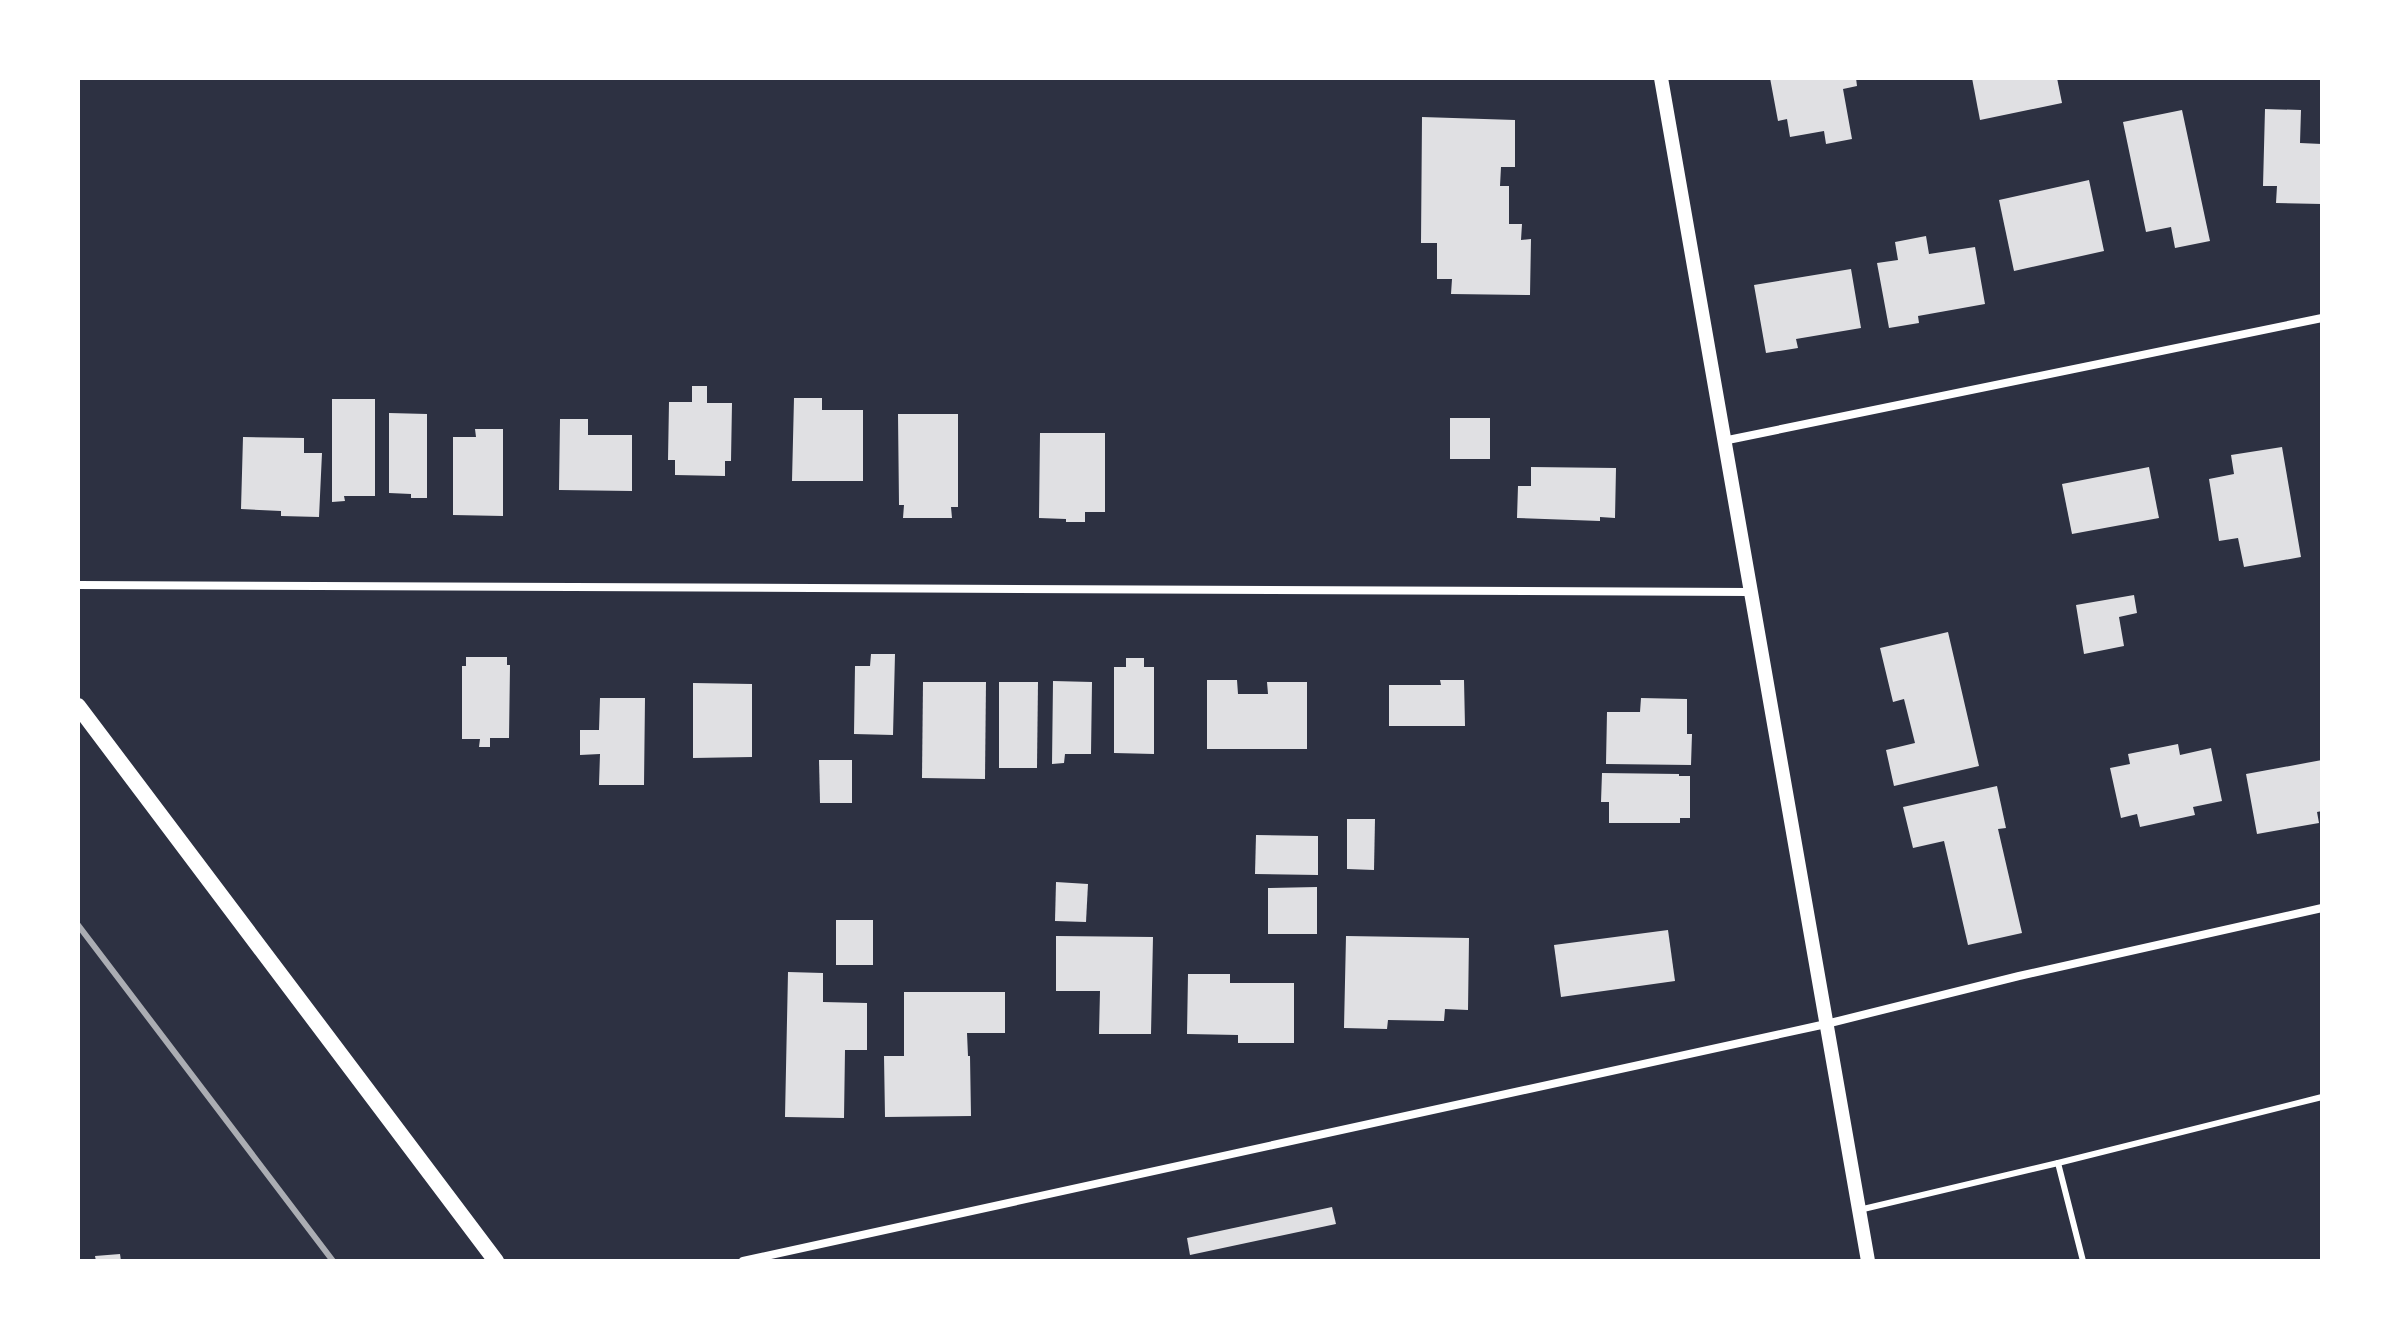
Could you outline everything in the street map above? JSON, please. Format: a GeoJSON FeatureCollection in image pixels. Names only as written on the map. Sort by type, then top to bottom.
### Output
{"type":"FeatureCollection","features":[{"type":"Feature","properties":{"kind":"main road"},"geometry":{"type":"LineString","coordinates":[[78,706],[496,1261]]}},
{"type":"Feature","properties":{"kind":"street"},"geometry":{"type":"LineString","coordinates":[[1661,78],[1868,1261]]}},
{"type":"Feature","properties":{"kind":"street"},"geometry":{"type":"LineString","coordinates":[[1723,441],[2322,318]]}},
{"type":"Feature","properties":{"kind":"street"},"geometry":{"type":"LineString","coordinates":[[78,585],[1750,592]]}},
{"type":"Feature","properties":{"kind":"street"},"geometry":{"type":"LineString","coordinates":[[743,1261],[1826,1024],[2019,976],[2322,908]]}},
{"type":"Feature","properties":{"kind":"lane"},"geometry":{"type":"LineString","coordinates":[[1859,1210],[2322,1097]]}},
{"type":"Feature","properties":{"kind":"lane"},"geometry":{"type":"LineString","coordinates":[[2058,1163],[2083,1261]]}},
{"type":"Feature","properties":{"kind":"building"},"geometry":{"type":"Polygon","coordinates":[[[1770,78],[1856,78],[1857,86],[1843,89],[1852,139],[1826,144],[1824,131],[1790,137],[1787,119],[1778,121],[1770,78]]]}},
{"type":"Feature","properties":{"kind":"building"},"geometry":{"type":"Polygon","coordinates":[[[1972,78],[2057,78],[2062,103],[1980,120],[1972,78]]]}},
{"type":"Feature","properties":{"kind":"building"},"geometry":{"type":"Polygon","coordinates":[[[2265,109],[2301,110],[2300,143],[2322,144],[2322,204],[2276,203],[2277,186],[2263,186],[2265,109]]]}},
{"type":"Feature","properties":{"kind":"building"},"geometry":{"type":"Polygon","coordinates":[[[2182,110],[2210,241],[2175,248],[2171,227],[2146,232],[2123,122],[2182,110]]]}},
{"type":"Feature","properties":{"kind":"building"},"geometry":{"type":"Polygon","coordinates":[[[1422,117],[1515,120],[1515,167],[1501,167],[1500,186],[1509,186],[1509,224],[1522,224],[1521,240],[1531,239],[1530,295],[1451,294],[1452,279],[1437,279],[1437,243],[1421,243],[1422,117]]]}},
{"type":"Feature","properties":{"kind":"building"},"geometry":{"type":"Polygon","coordinates":[[[2089,180],[2104,251],[2014,271],[1999,200],[2089,180]]]}},
{"type":"Feature","properties":{"kind":"building"},"geometry":{"type":"Polygon","coordinates":[[[1926,236],[1929,254],[1975,247],[1985,304],[1918,316],[1919,323],[1889,328],[1877,263],[1898,260],[1895,242],[1926,236]]]}},
{"type":"Feature","properties":{"kind":"building"},"geometry":{"type":"Polygon","coordinates":[[[1851,269],[1861,328],[1796,339],[1798,348],[1766,353],[1754,285],[1851,269]]]}},
{"type":"Feature","properties":{"kind":"building"},"geometry":{"type":"Polygon","coordinates":[[[692,386],[707,386],[707,403],[732,403],[731,461],[725,461],[725,476],[675,475],[675,460],[668,460],[669,402],[692,402],[692,386]]]}},
{"type":"Feature","properties":{"kind":"building"},"geometry":{"type":"Polygon","coordinates":[[[794,398],[822,398],[822,410],[863,410],[863,481],[792,481],[794,398]]]}},
{"type":"Feature","properties":{"kind":"building"},"geometry":{"type":"Polygon","coordinates":[[[332,399],[375,399],[375,496],[344,496],[345,501],[332,502],[332,399]]]}},
{"type":"Feature","properties":{"kind":"building"},"geometry":{"type":"Polygon","coordinates":[[[389,413],[427,414],[427,498],[389,493],[389,413]]]}},
{"type":"Feature","properties":{"kind":"building"},"geometry":{"type":"Polygon","coordinates":[[[898,414],[958,414],[958,507],[951,507],[952,518],[903,518],[904,505],[899,505],[898,414]]]}},
{"type":"Feature","properties":{"kind":"building"},"geometry":{"type":"Polygon","coordinates":[[[1450,418],[1490,418],[1490,459],[1450,459],[1450,418]]]}},
{"type":"Feature","properties":{"kind":"building"},"geometry":{"type":"Polygon","coordinates":[[[560,419],[588,419],[588,435],[632,435],[632,491],[559,490],[560,419]]]}},
{"type":"Feature","properties":{"kind":"building"},"geometry":{"type":"Polygon","coordinates":[[[475,429],[503,429],[503,516],[453,515],[453,437],[476,437],[475,429]]]}},
{"type":"Feature","properties":{"kind":"building"},"geometry":{"type":"Polygon","coordinates":[[[1040,433],[1105,433],[1105,512],[1085,512],[1085,522],[1039,518],[1040,433]]]}},
{"type":"Feature","properties":{"kind":"building"},"geometry":{"type":"Polygon","coordinates":[[[243,437],[304,438],[304,453],[322,453],[319,517],[281,516],[281,511],[241,509],[243,437]]]}},
{"type":"Feature","properties":{"kind":"building"},"geometry":{"type":"Polygon","coordinates":[[[2282,447],[2301,557],[2244,567],[2238,538],[2219,541],[2209,479],[2234,474],[2231,455],[2282,447]]]}},
{"type":"Feature","properties":{"kind":"building"},"geometry":{"type":"Polygon","coordinates":[[[1531,467],[1616,468],[1615,518],[1600,517],[1600,521],[1517,518],[1518,486],[1531,486],[1531,467]]]}},
{"type":"Feature","properties":{"kind":"building"},"geometry":{"type":"Polygon","coordinates":[[[2149,467],[2159,518],[2072,534],[2062,484],[2149,467]]]}},
{"type":"Feature","properties":{"kind":"building"},"geometry":{"type":"Polygon","coordinates":[[[2134,595],[2137,613],[2119,617],[2124,646],[2084,654],[2076,605],[2134,595]]]}},
{"type":"Feature","properties":{"kind":"building"},"geometry":{"type":"Polygon","coordinates":[[[1948,632],[1979,766],[1894,786],[1886,750],[1915,743],[1904,699],[1893,702],[1880,648],[1948,632]]]}},
{"type":"Feature","properties":{"kind":"building"},"geometry":{"type":"Polygon","coordinates":[[[871,654],[895,654],[893,735],[854,734],[855,666],[870,666],[871,654]]]}},
{"type":"Feature","properties":{"kind":"building"},"geometry":{"type":"Polygon","coordinates":[[[466,657],[507,657],[507,665],[510,665],[509,738],[490,738],[490,747],[479,747],[480,739],[462,739],[462,666],[466,666],[466,657]]]}},
{"type":"Feature","properties":{"kind":"building"},"geometry":{"type":"Polygon","coordinates":[[[1126,658],[1144,658],[1144,667],[1154,667],[1154,754],[1114,753],[1114,667],[1126,667],[1126,658]]]}},
{"type":"Feature","properties":{"kind":"building"},"geometry":{"type":"Polygon","coordinates":[[[1207,680],[1237,680],[1238,694],[1268,694],[1267,682],[1307,682],[1307,749],[1207,749],[1207,680]]]}},
{"type":"Feature","properties":{"kind":"building"},"geometry":{"type":"Polygon","coordinates":[[[1440,680],[1464,680],[1465,726],[1389,726],[1389,685],[1441,685],[1440,680]]]}},
{"type":"Feature","properties":{"kind":"building"},"geometry":{"type":"Polygon","coordinates":[[[1053,681],[1092,682],[1091,754],[1065,754],[1064,763],[1052,764],[1053,681]]]}},
{"type":"Feature","properties":{"kind":"building"},"geometry":{"type":"Polygon","coordinates":[[[923,682],[986,682],[985,779],[922,778],[923,682]]]}},
{"type":"Feature","properties":{"kind":"building"},"geometry":{"type":"Polygon","coordinates":[[[999,682],[1038,682],[1037,768],[999,768],[999,682]]]}},
{"type":"Feature","properties":{"kind":"building"},"geometry":{"type":"Polygon","coordinates":[[[693,683],[752,684],[752,757],[693,758],[693,683]]]}},
{"type":"Feature","properties":{"kind":"building"},"geometry":{"type":"Polygon","coordinates":[[[600,698],[645,698],[644,785],[599,785],[600,754],[580,755],[580,730],[599,730],[600,698]]]}},
{"type":"Feature","properties":{"kind":"building"},"geometry":{"type":"Polygon","coordinates":[[[1641,698],[1687,699],[1687,734],[1692,734],[1691,765],[1606,764],[1607,712],[1640,712],[1641,698]]]}},
{"type":"Feature","properties":{"kind":"building"},"geometry":{"type":"Polygon","coordinates":[[[2178,744],[2180,755],[2211,748],[2222,801],[2193,807],[2195,815],[2140,827],[2137,814],[2121,818],[2110,768],[2130,764],[2128,754],[2178,744]]]}},
{"type":"Feature","properties":{"kind":"building"},"geometry":{"type":"Polygon","coordinates":[[[819,760],[852,760],[852,803],[820,803],[819,760]]]}},
{"type":"Feature","properties":{"kind":"building"},"geometry":{"type":"Polygon","coordinates":[[[2322,760],[2322,811],[2317,812],[2319,823],[2257,834],[2246,774],[2322,760]]]}},
{"type":"Feature","properties":{"kind":"building"},"geometry":{"type":"Polygon","coordinates":[[[1602,773],[1690,776],[1690,818],[1680,818],[1680,823],[1609,823],[1609,802],[1601,802],[1602,773]]]}},
{"type":"Feature","properties":{"kind":"building"},"geometry":{"type":"Polygon","coordinates":[[[1997,786],[2006,828],[1998,829],[2022,933],[1968,945],[1944,841],[1913,848],[1903,807],[1997,786]]]}},
{"type":"Feature","properties":{"kind":"building"},"geometry":{"type":"Polygon","coordinates":[[[1347,819],[1375,819],[1374,870],[1347,869],[1347,819]]]}},
{"type":"Feature","properties":{"kind":"building"},"geometry":{"type":"Polygon","coordinates":[[[1256,835],[1318,836],[1318,875],[1255,874],[1256,835]]]}},
{"type":"Feature","properties":{"kind":"building"},"geometry":{"type":"Polygon","coordinates":[[[1056,882],[1088,884],[1086,922],[1055,921],[1056,882]]]}},
{"type":"Feature","properties":{"kind":"building"},"geometry":{"type":"Polygon","coordinates":[[[1317,887],[1317,934],[1268,934],[1268,888],[1317,887]]]}},
{"type":"Feature","properties":{"kind":"building"},"geometry":{"type":"Polygon","coordinates":[[[836,920],[873,920],[873,965],[836,965],[836,920]]]}},
{"type":"Feature","properties":{"kind":"building"},"geometry":{"type":"Polygon","coordinates":[[[1668,930],[1675,981],[1561,997],[1554,945],[1668,930]]]}},
{"type":"Feature","properties":{"kind":"building"},"geometry":{"type":"Polygon","coordinates":[[[1056,936],[1153,937],[1151,1034],[1099,1034],[1100,991],[1056,991],[1056,936]]]}},
{"type":"Feature","properties":{"kind":"building"},"geometry":{"type":"Polygon","coordinates":[[[1346,936],[1469,938],[1468,1010],[1445,1009],[1444,1021],[1388,1020],[1387,1029],[1344,1028],[1346,936]]]}},
{"type":"Feature","properties":{"kind":"building"},"geometry":{"type":"Polygon","coordinates":[[[788,972],[823,973],[823,1002],[867,1003],[867,1050],[845,1050],[844,1118],[785,1117],[788,972]]]}},
{"type":"Feature","properties":{"kind":"building"},"geometry":{"type":"Polygon","coordinates":[[[1188,974],[1230,974],[1230,983],[1294,983],[1294,1043],[1238,1043],[1238,1035],[1187,1034],[1188,974]]]}},
{"type":"Feature","properties":{"kind":"building"},"geometry":{"type":"Polygon","coordinates":[[[904,992],[1005,992],[1005,1033],[967,1033],[971,1116],[885,1117],[884,1056],[904,1056],[904,992]]]}},
{"type":"Feature","properties":{"kind":"building"},"geometry":{"type":"Polygon","coordinates":[[[1332,1207],[1336,1224],[1190,1255],[1187,1238],[1332,1207]]]}},
{"type":"Feature","properties":{"kind":"building"},"geometry":{"type":"Polygon","coordinates":[[[120,1254],[121,1261],[96,1261],[95,1256],[120,1254]]]}},
{"type":"Feature","properties":{"kind":"railway"},"geometry":{"type":"LineString","coordinates":[[78,925],[333,1261]]}}]}
